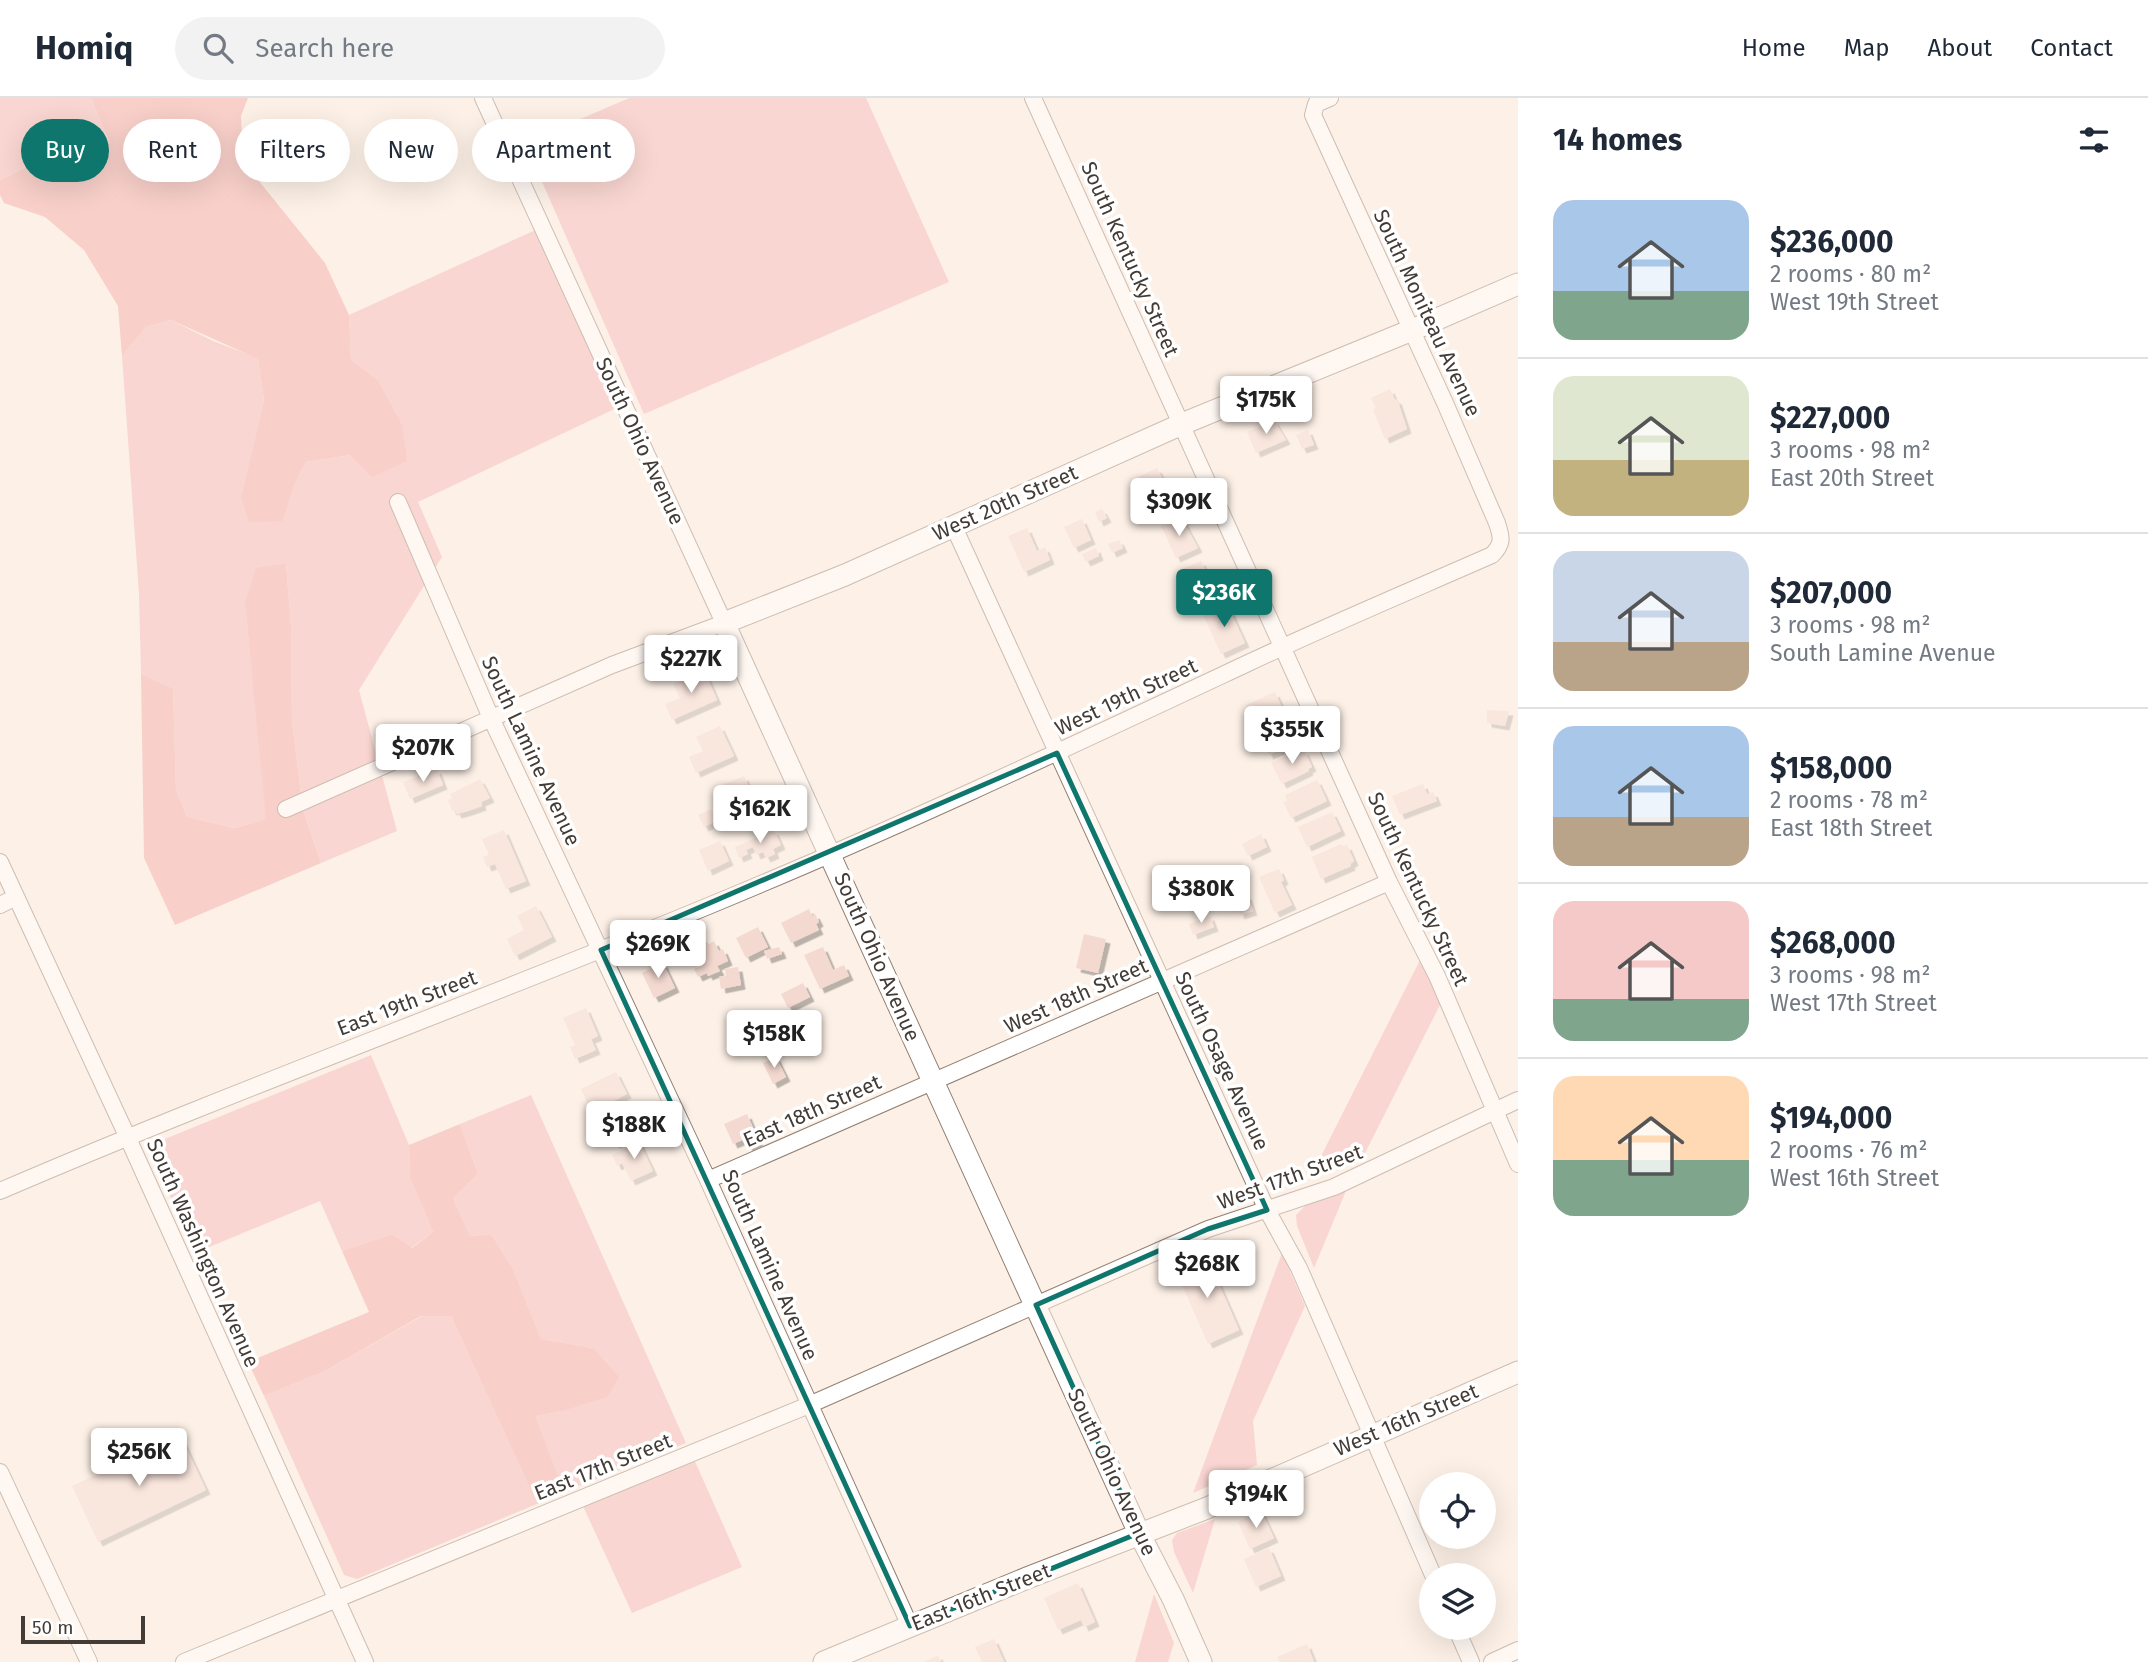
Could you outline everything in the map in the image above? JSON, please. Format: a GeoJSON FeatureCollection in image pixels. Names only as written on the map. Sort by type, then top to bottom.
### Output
{"type":"FeatureCollection","features":[{"type":"Feature","properties":{"kind":"street","name":"South Ohio Avenue"},"geometry":{"type":"LineString","coordinates":[[483,98],[1139,1533],[1201,1662]]}},
{"type":"Feature","properties":{"kind":"street","name":"South Kentucky Street"},"geometry":{"type":"LineString","coordinates":[[1033,98],[1389,882],[1437,976],[1518,1164]]}},
{"type":"Feature","properties":{"kind":"street","name":"South Moniteau Avenue"},"geometry":{"type":"LineString","coordinates":[[1330,98],[1316,104],[1312,116],[1468,454]]}},
{"type":"Feature","properties":{"kind":"street","name":"West 20th Street"},"geometry":{"type":"LineString","coordinates":[[724,623],[845,575],[1182,424],[1518,284]]}},
{"type":"Feature","properties":{"kind":"street","name":"West 19th Street"},"geometry":{"type":"LineString","coordinates":[[831,855],[1492,555],[1502,541],[1468,454]]}},
{"type":"Feature","properties":{"kind":"street","name":"South Lamine Avenue"},"geometry":{"type":"LineString","coordinates":[[398,502],[491,718],[708,1180],[910,1626]]}},
{"type":"Feature","properties":{"kind":"street","name":"South Osage Avenue"},"geometry":{"type":"LineString","coordinates":[[954,527],[1267,1210],[1298,1268],[1428,1563]]}},
{"type":"Feature","properties":{"kind":"street"},"geometry":{"type":"LineString","coordinates":[[286,809],[612,665],[724,623]]}},
{"type":"Feature","properties":{"kind":"street","name":"East 19th Street"},"geometry":{"type":"LineString","coordinates":[[0,1191],[127,1136],[601,950],[831,855]]}},
{"type":"Feature","properties":{"kind":"street","name":"South Washington Avenue"},"geometry":{"type":"LineString","coordinates":[[0,862],[365,1662]]}},
{"type":"Feature","properties":{"kind":"street","name":"West 18th Street"},"geometry":{"type":"LineString","coordinates":[[933,1081],[1389,882]]}},
{"type":"Feature","properties":{"kind":"street"},"geometry":{"type":"LineString","coordinates":[[0,905],[16,897]]}},
{"type":"Feature","properties":{"kind":"street","name":"East 18th Street"},"geometry":{"type":"LineString","coordinates":[[708,1180],[933,1081]]}},
{"type":"Feature","properties":{"kind":"street","name":"West 17th Street"},"geometry":{"type":"LineString","coordinates":[[1036,1305],[1208,1229],[1334,1187],[1518,1100]]}},
{"type":"Feature","properties":{"kind":"street","name":"East 17th Street"},"geometry":{"type":"LineString","coordinates":[[184,1662],[809,1405],[1036,1305]]}},
{"type":"Feature","properties":{"kind":"street","name":"West 16th Street"},"geometry":{"type":"LineString","coordinates":[[1139,1533],[1207,1508],[1518,1373]]}},
{"type":"Feature","properties":{"kind":"street"},"geometry":{"type":"LineString","coordinates":[[0,1472],[89,1662]]}},
{"type":"Feature","properties":{"kind":"street","name":"East 16th Street"},"geometry":{"type":"LineString","coordinates":[[824,1662],[1139,1533]]}},
{"type":"Feature","properties":{"kind":"street"},"geometry":{"type":"LineString","coordinates":[[1461,1640],[1471,1662]]}},
{"type":"Feature","properties":{"kind":"street"},"geometry":{"type":"LineString","coordinates":[[1492,1662],[1518,1650]]}},
{"type":"Feature","properties":{"kind":"highlighted area"},"geometry":{"type":"Polygon","coordinates":[[[1057,753],[1267,1210],[1208,1229],[1036,1305],[1139,1533],[910,1626],[601,950],[1057,753]]]}},
{"type":"Feature","properties":{"kind":"shaded area"},"geometry":{"type":"Polygon","coordinates":[[[0,98],[91,98],[100,119],[21,119],[21,170],[0,180],[0,98]]]}},
{"type":"Feature","properties":{"kind":"shaded area"},"geometry":{"type":"Polygon","coordinates":[[[91,98],[248,98],[241,119],[235,119],[235,182],[260,182],[325,263],[349,315],[351,360],[378,380],[402,424],[407,461],[372,477],[350,455],[306,462],[294,486],[283,521],[249,522],[241,497],[264,400],[258,359],[171,320],[146,327],[122,356],[118,306],[84,250],[45,217],[4,203],[0,195],[0,180],[21,170],[21,182],[109,182],[109,119],[100,119],[91,98]]]}},
{"type":"Feature","properties":{"kind":"shaded area"},"geometry":{"type":"Polygon","coordinates":[[[629,98],[866,98],[949,282],[644,414],[542,182],[635,182],[635,119],[580,119],[629,98]]]}},
{"type":"Feature","properties":{"kind":"shaded area"},"geometry":{"type":"Polygon","coordinates":[[[542,227],[625,404],[418,502],[442,557],[359,690],[397,831],[321,863],[303,810],[292,721],[291,625],[286,564],[245,603],[267,819],[235,828],[187,817],[176,790],[173,690],[141,674],[139,594],[122,356],[146,327],[171,320],[213,341],[258,358],[264,400],[241,498],[283,521],[294,486],[306,462],[350,455],[402,424],[378,380],[351,360],[349,315],[542,227]]]}},
{"type":"Feature","properties":{"kind":"shaded area"},"geometry":{"type":"Polygon","coordinates":[[[286,564],[291,625],[292,721],[303,810],[321,863],[175,925],[144,858],[141,674],[173,689],[176,790],[187,817],[235,828],[266,819],[245,603],[256,568],[286,564]]]}},
{"type":"Feature","properties":{"kind":"shaded area"},"geometry":{"type":"Polygon","coordinates":[[[1421,958],[1442,1001],[1364,1155],[1310,1178],[1421,958]]]}},
{"type":"Feature","properties":{"kind":"shaded area"},"geometry":{"type":"Polygon","coordinates":[[[371,1055],[409,1145],[410,1178],[433,1232],[411,1248],[392,1234],[342,1251],[320,1201],[195,1253],[151,1153],[155,1143],[371,1055]]]}},
{"type":"Feature","properties":{"kind":"shaded area"},"geometry":{"type":"Polygon","coordinates":[[[531,1095],[686,1443],[564,1492],[534,1416],[562,1411],[593,1348],[541,1339],[513,1269],[491,1234],[470,1236],[453,1198],[478,1174],[460,1124],[531,1095]]]}},
{"type":"Feature","properties":{"kind":"shaded area"},"geometry":{"type":"Polygon","coordinates":[[[460,1124],[478,1174],[453,1198],[470,1236],[491,1234],[513,1269],[541,1339],[593,1348],[619,1377],[607,1397],[535,1416],[564,1492],[537,1504],[451,1316],[421,1316],[325,1371],[264,1396],[248,1362],[369,1312],[342,1251],[392,1234],[412,1248],[433,1232],[410,1178],[409,1145],[460,1124]]]}},
{"type":"Feature","properties":{"kind":"shaded area"},"geometry":{"type":"Polygon","coordinates":[[[1348,1186],[1314,1268],[1297,1226],[1296,1215],[1307,1204],[1348,1186]]]}},
{"type":"Feature","properties":{"kind":"shaded area"},"geometry":{"type":"Polygon","coordinates":[[[1282,1253],[1305,1306],[1253,1421],[1257,1465],[1193,1493],[1282,1253]]]}},
{"type":"Feature","properties":{"kind":"shaded area"},"geometry":{"type":"Polygon","coordinates":[[[422,1316],[451,1316],[537,1504],[357,1579],[344,1575],[264,1396],[325,1371],[422,1316]]]}},
{"type":"Feature","properties":{"kind":"shaded area"},"geometry":{"type":"Polygon","coordinates":[[[693,1457],[742,1567],[632,1613],[583,1506],[693,1457]]]}},
{"type":"Feature","properties":{"kind":"shaded area"},"geometry":{"type":"Polygon","coordinates":[[[1215,1519],[1193,1593],[1174,1552],[1172,1540],[1177,1533],[1215,1519]]]}},
{"type":"Feature","properties":{"kind":"shaded area"},"geometry":{"type":"Polygon","coordinates":[[[1154,1594],[1174,1643],[1168,1662],[1135,1662],[1154,1594]]]}},
{"type":"Feature","properties":{"kind":"building"},"geometry":{"type":"Polygon","coordinates":[[[1390,389],[1395,400],[1397,399],[1407,429],[1385,439],[1371,398],[1390,389]]]}},
{"type":"Feature","properties":{"kind":"building"},"geometry":{"type":"Polygon","coordinates":[[[1274,420],[1286,440],[1256,453],[1247,432],[1274,420]]]}},
{"type":"Feature","properties":{"kind":"building"},"geometry":{"type":"Polygon","coordinates":[[[1308,430],[1314,445],[1302,449],[1296,435],[1308,430]]]}},
{"type":"Feature","properties":{"kind":"building"},"geometry":{"type":"Polygon","coordinates":[[[1157,468],[1178,505],[1155,515],[1138,477],[1157,468]]]}},
{"type":"Feature","properties":{"kind":"building"},"geometry":{"type":"Polygon","coordinates":[[[1102,509],[1107,518],[1099,522],[1095,512],[1102,509]]]}},
{"type":"Feature","properties":{"kind":"building"},"geometry":{"type":"Polygon","coordinates":[[[1181,517],[1198,548],[1176,558],[1161,526],[1181,517]]]}},
{"type":"Feature","properties":{"kind":"building"},"geometry":{"type":"Polygon","coordinates":[[[1082,519],[1091,540],[1074,548],[1064,527],[1082,519]]]}},
{"type":"Feature","properties":{"kind":"building"},"geometry":{"type":"Polygon","coordinates":[[[1027,528],[1037,551],[1045,547],[1050,560],[1024,572],[1008,536],[1027,528]]]}},
{"type":"Feature","properties":{"kind":"building"},"geometry":{"type":"Polygon","coordinates":[[[1119,540],[1123,548],[1112,553],[1108,544],[1119,540]]]}},
{"type":"Feature","properties":{"kind":"building"},"geometry":{"type":"Polygon","coordinates":[[[1096,548],[1099,556],[1086,562],[1082,554],[1096,548]]]}},
{"type":"Feature","properties":{"kind":"building"},"geometry":{"type":"Polygon","coordinates":[[[1201,561],[1220,596],[1200,606],[1183,569],[1201,561]]]}},
{"type":"Feature","properties":{"kind":"building"},"geometry":{"type":"Polygon","coordinates":[[[1227,604],[1245,643],[1221,654],[1203,615],[1227,604]]]}},
{"type":"Feature","properties":{"kind":"building"},"geometry":{"type":"Polygon","coordinates":[[[704,670],[717,700],[672,720],[665,704],[680,698],[673,684],[704,670]]]}},
{"type":"Feature","properties":{"kind":"building"},"geometry":{"type":"Polygon","coordinates":[[[1275,692],[1297,742],[1269,755],[1246,705],[1275,692]]]}},
{"type":"Feature","properties":{"kind":"building"},"geometry":{"type":"Polygon","coordinates":[[[1487,710],[1509,711],[1505,726],[1487,723],[1487,710]]]}},
{"type":"Feature","properties":{"kind":"building"},"geometry":{"type":"Polygon","coordinates":[[[720,726],[734,756],[696,773],[689,757],[703,751],[696,737],[720,726]]]}},
{"type":"Feature","properties":{"kind":"building"},"geometry":{"type":"Polygon","coordinates":[[[1304,750],[1312,767],[1282,784],[1271,763],[1304,750]]]}},
{"type":"Feature","properties":{"kind":"building"},"geometry":{"type":"Polygon","coordinates":[[[437,769],[443,785],[410,799],[403,782],[437,769]]]}},
{"type":"Feature","properties":{"kind":"building"},"geometry":{"type":"Polygon","coordinates":[[[744,776],[756,805],[726,818],[720,803],[724,801],[718,787],[744,776]]]}},
{"type":"Feature","properties":{"kind":"building"},"geometry":{"type":"Polygon","coordinates":[[[480,779],[490,798],[481,802],[482,806],[468,811],[457,814],[455,810],[452,811],[448,800],[452,798],[450,794],[480,779]]]}},
{"type":"Feature","properties":{"kind":"building"},"geometry":{"type":"Polygon","coordinates":[[[1317,780],[1327,801],[1291,818],[1283,802],[1287,801],[1285,795],[1317,780]]]}},
{"type":"Feature","properties":{"kind":"building"},"geometry":{"type":"Polygon","coordinates":[[[1423,784],[1427,794],[1433,792],[1437,801],[1400,815],[1392,796],[1423,784]]]}},
{"type":"Feature","properties":{"kind":"building"},"geometry":{"type":"Polygon","coordinates":[[[711,809],[716,821],[704,827],[698,815],[711,809]]]}},
{"type":"Feature","properties":{"kind":"building"},"geometry":{"type":"Polygon","coordinates":[[[1332,812],[1341,831],[1307,847],[1298,827],[1332,812]]]}},
{"type":"Feature","properties":{"kind":"building"},"geometry":{"type":"Polygon","coordinates":[[[504,830],[526,881],[506,889],[495,864],[487,867],[483,857],[489,855],[482,839],[504,830]]]}},
{"type":"Feature","properties":{"kind":"building"},"geometry":{"type":"Polygon","coordinates":[[[774,830],[781,845],[773,849],[775,854],[766,858],[763,852],[756,855],[753,847],[746,850],[748,854],[739,858],[735,847],[774,830]]]}},
{"type":"Feature","properties":{"kind":"building"},"geometry":{"type":"Polygon","coordinates":[[[1261,834],[1267,847],[1248,856],[1242,844],[1261,834]]]}},
{"type":"Feature","properties":{"kind":"building"},"geometry":{"type":"Polygon","coordinates":[[[720,841],[729,861],[708,871],[699,850],[720,841]]]}},
{"type":"Feature","properties":{"kind":"building"},"geometry":{"type":"Polygon","coordinates":[[[1341,844],[1347,845],[1354,861],[1351,866],[1321,879],[1312,857],[1341,844]]]}},
{"type":"Feature","properties":{"kind":"building"},"geometry":{"type":"Polygon","coordinates":[[[1279,869],[1284,880],[1281,882],[1292,905],[1275,913],[1259,877],[1279,869]]]}},
{"type":"Feature","properties":{"kind":"building"},"geometry":{"type":"Polygon","coordinates":[[[1247,895],[1253,911],[1240,915],[1235,900],[1247,895]]]}},
{"type":"Feature","properties":{"kind":"building"},"geometry":{"type":"Polygon","coordinates":[[[536,906],[552,937],[515,956],[507,939],[524,930],[517,916],[536,906]]]}},
{"type":"Feature","properties":{"kind":"building"},"geometry":{"type":"Polygon","coordinates":[[[809,909],[819,922],[816,924],[819,930],[791,943],[781,923],[809,909]]]}},
{"type":"Feature","properties":{"kind":"building"},"geometry":{"type":"Polygon","coordinates":[[[1210,916],[1214,927],[1193,935],[1189,924],[1210,916]]]}},
{"type":"Feature","properties":{"kind":"building"},"geometry":{"type":"Polygon","coordinates":[[[758,927],[768,947],[746,958],[736,938],[758,927]]]}},
{"type":"Feature","properties":{"kind":"building"},"geometry":{"type":"Polygon","coordinates":[[[1084,934],[1106,939],[1098,973],[1076,968],[1084,934]]]}},
{"type":"Feature","properties":{"kind":"building"},"geometry":{"type":"Polygon","coordinates":[[[702,938],[707,945],[714,941],[719,951],[723,949],[728,961],[717,966],[720,971],[698,977],[694,969],[702,966],[693,943],[702,938]]]}},
{"type":"Feature","properties":{"kind":"building"},"geometry":{"type":"Polygon","coordinates":[[[779,947],[782,954],[767,959],[764,951],[779,947]]]}},
{"type":"Feature","properties":{"kind":"building"},"geometry":{"type":"Polygon","coordinates":[[[823,947],[833,970],[844,965],[849,976],[820,989],[804,955],[823,947]]]}},
{"type":"Feature","properties":{"kind":"building"},"geometry":{"type":"Polygon","coordinates":[[[663,963],[675,988],[654,998],[642,973],[663,963]]]}},
{"type":"Feature","properties":{"kind":"building"},"geometry":{"type":"Polygon","coordinates":[[[738,967],[741,985],[721,989],[719,977],[726,976],[725,969],[738,967]]]}},
{"type":"Feature","properties":{"kind":"building"},"geometry":{"type":"Polygon","coordinates":[[[803,983],[810,997],[788,1008],[781,994],[803,983]]]}},
{"type":"Feature","properties":{"kind":"building"},"geometry":{"type":"Polygon","coordinates":[[[586,1008],[598,1036],[591,1039],[596,1050],[575,1059],[570,1047],[575,1045],[563,1018],[586,1008]]]}},
{"type":"Feature","properties":{"kind":"building"},"geometry":{"type":"Polygon","coordinates":[[[776,1057],[786,1077],[773,1084],[763,1063],[776,1057]]]}},
{"type":"Feature","properties":{"kind":"building"},"geometry":{"type":"Polygon","coordinates":[[[616,1072],[627,1094],[592,1112],[581,1089],[616,1072]]]}},
{"type":"Feature","properties":{"kind":"building"},"geometry":{"type":"Polygon","coordinates":[[[624,1104],[637,1134],[615,1144],[602,1115],[624,1104]]]}},
{"type":"Feature","properties":{"kind":"building"},"geometry":{"type":"Polygon","coordinates":[[[747,1114],[759,1142],[748,1147],[745,1139],[733,1144],[724,1124],[747,1114]]]}},
{"type":"Feature","properties":{"kind":"building"},"geometry":{"type":"Polygon","coordinates":[[[639,1142],[653,1171],[631,1181],[622,1163],[617,1166],[612,1155],[639,1142]]]}},
{"type":"Feature","properties":{"kind":"building"},"geometry":{"type":"Polygon","coordinates":[[[1206,1255],[1239,1330],[1208,1344],[1175,1269],[1206,1255]]]}},
{"type":"Feature","properties":{"kind":"building"},"geometry":{"type":"Polygon","coordinates":[[[180,1435],[206,1490],[98,1542],[72,1486],[180,1435]]]}},
{"type":"Feature","properties":{"kind":"building"},"geometry":{"type":"Polygon","coordinates":[[[1261,1511],[1274,1538],[1250,1549],[1238,1522],[1261,1511]]]}},
{"type":"Feature","properties":{"kind":"building"},"geometry":{"type":"Polygon","coordinates":[[[1269,1548],[1281,1576],[1256,1587],[1244,1559],[1269,1548]]]}},
{"type":"Feature","properties":{"kind":"building"},"geometry":{"type":"Polygon","coordinates":[[[1078,1583],[1095,1622],[1084,1627],[1081,1620],[1058,1630],[1044,1598],[1078,1583]]]}},
{"type":"Feature","properties":{"kind":"building"},"geometry":{"type":"Polygon","coordinates":[[[994,1639],[1004,1662],[982,1662],[975,1647],[994,1639]]]}},
{"type":"Feature","properties":{"kind":"building"},"geometry":{"type":"Polygon","coordinates":[[[1307,1644],[1314,1662],[1280,1662],[1277,1657],[1307,1644]]]}},
{"type":"Feature","properties":{"kind":"building"},"geometry":{"type":"Polygon","coordinates":[[[938,1655],[941,1662],[925,1662],[938,1655]]]}}]}
